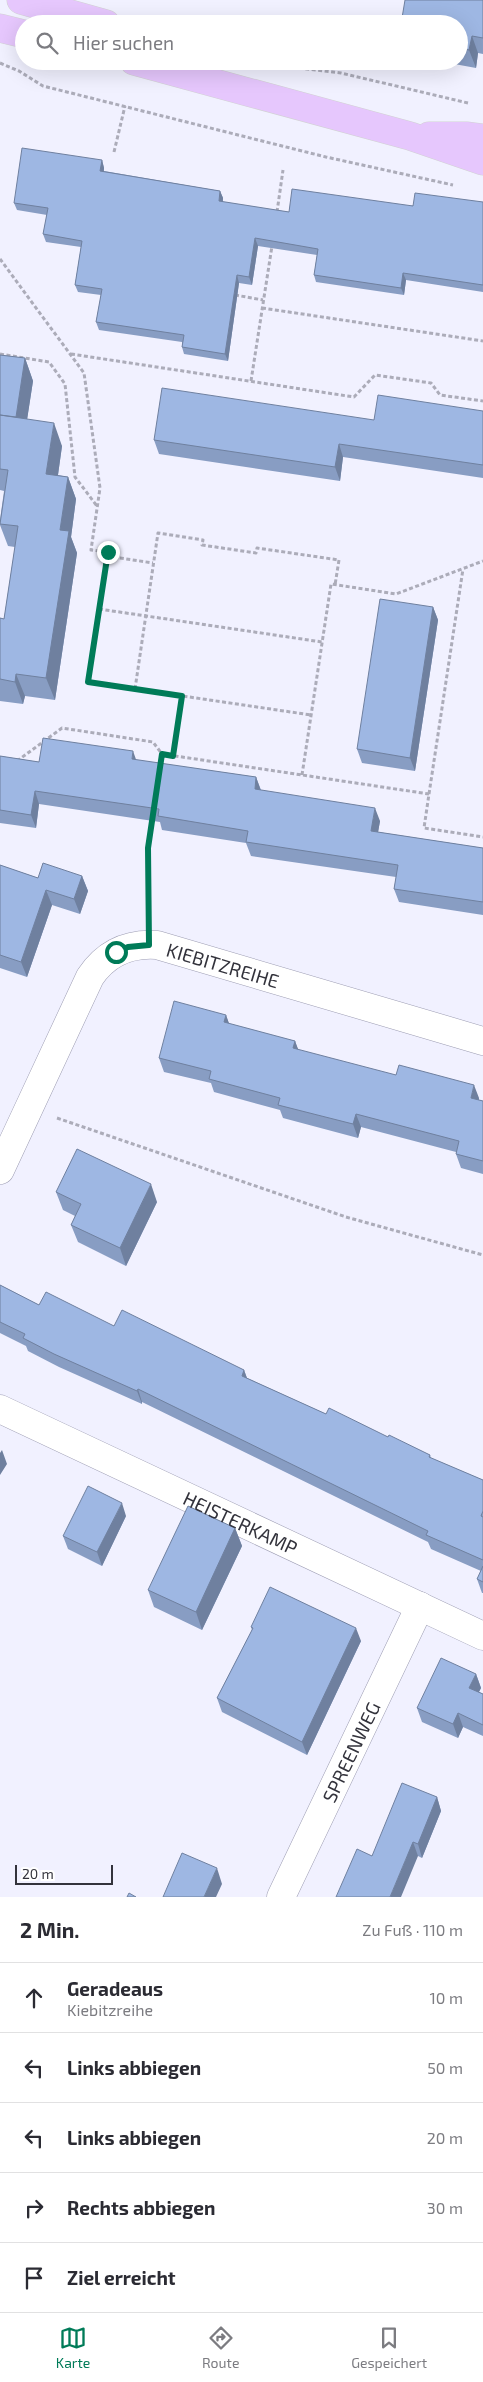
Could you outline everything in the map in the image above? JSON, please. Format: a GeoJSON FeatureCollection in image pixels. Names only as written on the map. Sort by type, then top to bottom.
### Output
{"type":"FeatureCollection","features":[{"type":"Feature","properties":{"kind":"main road"},"geometry":{"type":"LineString","coordinates":[[27,1],[75,15]]}},
{"type":"Feature","properties":{"kind":"main road"},"geometry":{"type":"LineString","coordinates":[[0,28],[15,32]]}},
{"type":"Feature","properties":{"kind":"main road"},"geometry":{"type":"LineString","coordinates":[[186,70],[410,136],[483,161]]}},
{"type":"Feature","properties":{"kind":"main road"},"geometry":{"type":"LineString","coordinates":[[410,136],[466,136],[483,138]]}},
{"type":"Feature","properties":{"kind":"street","name":"KIEBITZREIHE"},"geometry":{"type":"LineString","coordinates":[[0,1170],[93,972],[106,958],[122,949],[149,945],[164,947],[483,1041]]}},
{"type":"Feature","properties":{"kind":"street","name":"HEISTERKAMP"},"geometry":{"type":"LineString","coordinates":[[0,1409],[483,1636]]}},
{"type":"Feature","properties":{"kind":"street","name":"SPREENWEG"},"geometry":{"type":"LineString","coordinates":[[281,1897],[420,1606]]}},
{"type":"Feature","properties":{"kind":"path"},"geometry":{"type":"LineString","coordinates":[[0,63],[15,69]]}},
{"type":"Feature","properties":{"kind":"path"},"geometry":{"type":"LineString","coordinates":[[17,70],[43,86],[326,157],[455,186]]}},
{"type":"Feature","properties":{"kind":"path"},"geometry":{"type":"LineString","coordinates":[[317,70],[342,73],[474,105]]}},
{"type":"Feature","properties":{"kind":"path"},"geometry":{"type":"LineString","coordinates":[[114,152],[125,106]]}},
{"type":"Feature","properties":{"kind":"path"},"geometry":{"type":"LineString","coordinates":[[276,217],[283,170]]}},
{"type":"Feature","properties":{"kind":"path"},"geometry":{"type":"LineString","coordinates":[[251,381],[272,244]]}},
{"type":"Feature","properties":{"kind":"path"},"geometry":{"type":"LineString","coordinates":[[0,260],[84,373],[100,488],[90,550],[108,552],[88,682],[311,715]]}},
{"type":"Feature","properties":{"kind":"path"},"geometry":{"type":"LineString","coordinates":[[225,294],[263,300]]}},
{"type":"Feature","properties":{"kind":"path"},"geometry":{"type":"LineString","coordinates":[[262,308],[483,341]]}},
{"type":"Feature","properties":{"kind":"path"},"geometry":{"type":"LineString","coordinates":[[0,354],[49,362],[65,384],[75,477],[97,506]]}},
{"type":"Feature","properties":{"kind":"path"},"geometry":{"type":"LineString","coordinates":[[70,354],[354,397],[375,375],[432,383],[440,395],[483,401]]}},
{"type":"Feature","properties":{"kind":"path"},"geometry":{"type":"LineString","coordinates":[[134,689],[158,533],[203,540],[202,545],[256,553],[257,548],[339,560],[335,585]]}},
{"type":"Feature","properties":{"kind":"path"},"geometry":{"type":"LineString","coordinates":[[107,556],[154,563]]}},
{"type":"Feature","properties":{"kind":"path"},"geometry":{"type":"LineString","coordinates":[[302,775],[331,584],[396,594],[483,561]]}},
{"type":"Feature","properties":{"kind":"path"},"geometry":{"type":"LineString","coordinates":[[463,568],[424,828],[483,837]]}},
{"type":"Feature","properties":{"kind":"path"},"geometry":{"type":"LineString","coordinates":[[99,609],[322,642]]}},
{"type":"Feature","properties":{"kind":"path"},"geometry":{"type":"LineString","coordinates":[[173,756],[182,696]]}},
{"type":"Feature","properties":{"kind":"path"},"geometry":{"type":"LineString","coordinates":[[15,763],[62,728],[153,742],[162,754],[161,764]]}},
{"type":"Feature","properties":{"kind":"path"},"geometry":{"type":"LineString","coordinates":[[162,754],[429,794]]}},
{"type":"Feature","properties":{"kind":"path"},"geometry":{"type":"LineString","coordinates":[[149,945],[148,848],[154,811]]}},
{"type":"Feature","properties":{"kind":"path"},"geometry":{"type":"LineString","coordinates":[[30,1109],[346,1217],[483,1255]]}},
{"type":"Feature","properties":{"kind":"building"},"geometry":{"type":"Polygon","coordinates":[[[405,0],[483,0],[483,38],[472,36],[468,50],[468,15],[402,15],[405,0]]]}},
{"type":"Feature","properties":{"kind":"building"},"geometry":{"type":"Polygon","coordinates":[[[22,148],[102,160],[100,171],[220,191],[219,201],[289,212],[292,189],[413,206],[415,193],[483,202],[483,285],[403,273],[401,288],[314,275],[318,249],[255,238],[249,277],[237,275],[225,354],[182,347],[184,335],[96,322],[102,289],[75,285],[82,241],[43,234],[48,208],[14,203],[22,148]]]}},
{"type":"Feature","properties":{"kind":"building"},"geometry":{"type":"Polygon","coordinates":[[[0,355],[25,358],[16,417],[0,415],[0,355]]]}},
{"type":"Feature","properties":{"kind":"building"},"geometry":{"type":"Polygon","coordinates":[[[162,388],[374,420],[378,395],[483,411],[483,465],[339,444],[335,467],[154,440],[162,388]]]}},
{"type":"Feature","properties":{"kind":"building"},"geometry":{"type":"Polygon","coordinates":[[[0,415],[54,423],[46,474],[68,477],[60,530],[69,531],[46,678],[16,674],[15,682],[0,679],[0,618],[4,619],[18,526],[0,524],[8,470],[0,469],[0,415]]]}},
{"type":"Feature","properties":{"kind":"building"},"geometry":{"type":"Polygon","coordinates":[[[380,599],[433,607],[410,758],[357,749],[380,599]]]}},
{"type":"Feature","properties":{"kind":"building"},"geometry":{"type":"Polygon","coordinates":[[[43,738],[133,751],[132,759],[256,777],[255,789],[375,808],[371,831],[483,848],[483,902],[394,889],[398,865],[246,842],[248,831],[158,816],[159,809],[35,791],[31,815],[0,810],[0,756],[39,762],[43,738]]]}},
{"type":"Feature","properties":{"kind":"building"},"geometry":{"type":"Polygon","coordinates":[[[43,863],[82,876],[74,899],[46,890],[21,962],[0,955],[0,865],[38,878],[43,863]]]}},
{"type":"Feature","properties":{"kind":"building"},"geometry":{"type":"Polygon","coordinates":[[[174,1001],[226,1015],[224,1022],[295,1041],[293,1048],[396,1075],[399,1065],[474,1085],[471,1098],[483,1101],[483,1161],[456,1154],[459,1141],[356,1114],[353,1124],[278,1105],[280,1098],[209,1079],[211,1071],[159,1058],[174,1001]]]}},
{"type":"Feature","properties":{"kind":"building"},"geometry":{"type":"Polygon","coordinates":[[[77,1149],[151,1184],[120,1248],[71,1225],[81,1204],[56,1192],[77,1149]]]}},
{"type":"Feature","properties":{"kind":"building"},"geometry":{"type":"Polygon","coordinates":[[[0,1285],[39,1305],[46,1292],[114,1326],[122,1310],[244,1370],[242,1376],[326,1414],[329,1408],[430,1455],[429,1457],[483,1480],[483,1511],[481,1516],[483,1517],[483,1560],[426,1535],[428,1531],[138,1389],[137,1391],[23,1338],[25,1334],[0,1322],[0,1285]]]}},
{"type":"Feature","properties":{"kind":"building"},"geometry":{"type":"Polygon","coordinates":[[[88,1486],[122,1503],[97,1552],[63,1536],[88,1486]]]}},
{"type":"Feature","properties":{"kind":"building"},"geometry":{"type":"Polygon","coordinates":[[[188,1506],[235,1528],[196,1612],[148,1590],[188,1506]]]}},
{"type":"Feature","properties":{"kind":"building"},"geometry":{"type":"Polygon","coordinates":[[[483,1566],[483,1582],[477,1579],[483,1566]]]}},
{"type":"Feature","properties":{"kind":"building"},"geometry":{"type":"Polygon","coordinates":[[[270,1587],[356,1628],[302,1742],[217,1698],[253,1628],[251,1627],[270,1587]]]}},
{"type":"Feature","properties":{"kind":"building"},"geometry":{"type":"Polygon","coordinates":[[[441,1658],[476,1674],[469,1688],[483,1694],[483,1725],[458,1713],[453,1724],[417,1708],[441,1658]]]}},
{"type":"Feature","properties":{"kind":"building"},"geometry":{"type":"Polygon","coordinates":[[[402,1783],[437,1797],[418,1844],[413,1842],[390,1897],[336,1897],[357,1849],[372,1856],[402,1783]]]}},
{"type":"Feature","properties":{"kind":"building"},"geometry":{"type":"Polygon","coordinates":[[[182,1853],[217,1868],[204,1897],[163,1897],[182,1853]]]}},
{"type":"Feature","properties":{"kind":"building"},"geometry":{"type":"Polygon","coordinates":[[[129,1893],[136,1897],[127,1897],[129,1893]]]}},
{"type":"Feature","properties":{"kind":"route"},"geometry":{"type":"LineString","coordinates":[[108,552],[88,682],[182,696],[173,756],[162,754],[148,848],[149,945],[128,947],[116,952]]}}]}
